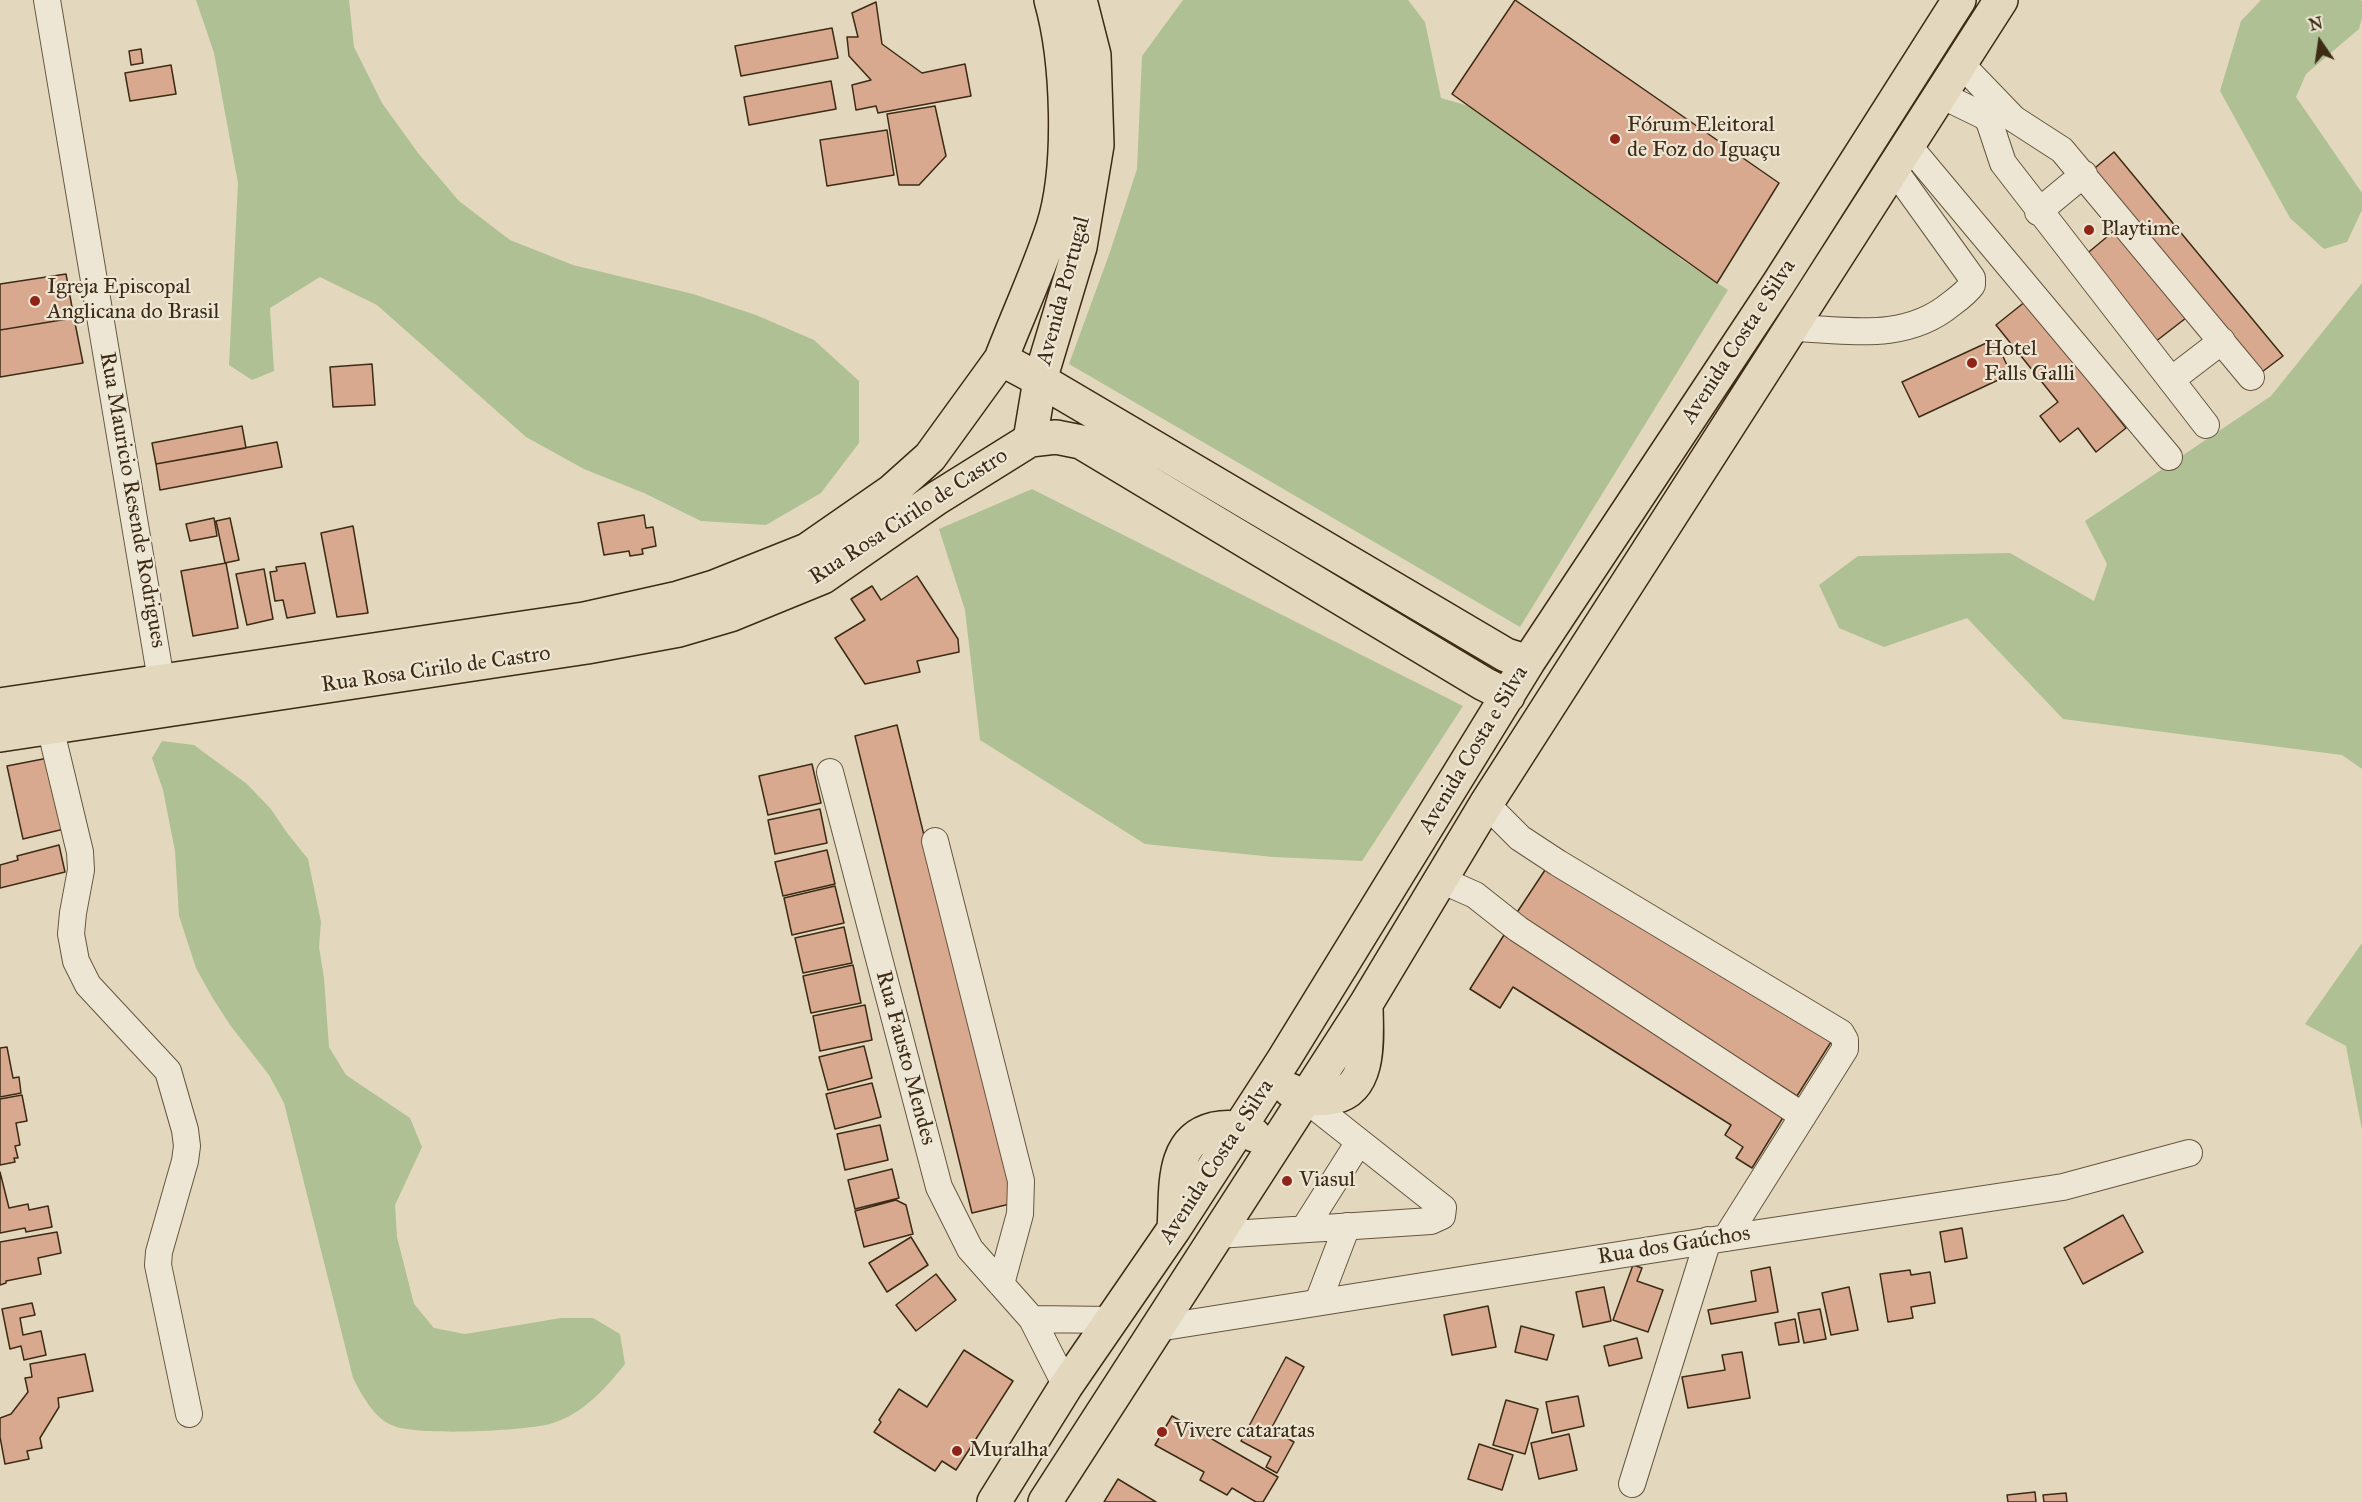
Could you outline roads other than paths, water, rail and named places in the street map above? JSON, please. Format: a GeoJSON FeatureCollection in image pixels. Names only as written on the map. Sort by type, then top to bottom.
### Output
{"type":"FeatureCollection","features":[{"type":"Feature","properties":{"kind":"main road","name":"Avenida Portugal"},"geometry":{"type":"LineString","coordinates":[[586,633],[807,550],[892,491],[930,457],[1001,359],[1053,225],[1064,166],[1065,86],[1051,0]]}},
{"type":"Feature","properties":{"kind":"main road","name":"Avenida Portugal"},"geometry":{"type":"LineString","coordinates":[[1030,440],[1040,380],[1080,248],[1097,145],[1094,55],[1080,0]]}},
{"type":"Feature","properties":{"kind":"main road","name":"Avenida Costa e Silva"},"geometry":{"type":"LineString","coordinates":[[994,1502],[1066,1386],[1174,1229],[1179,1164],[1184,1149],[1195,1138],[1210,1130],[1223,1127],[1239,1128],[1284,1059],[1528,662],[1779,283],[1959,0]]}},
{"type":"Feature","properties":{"kind":"main road","name":"Avenida Costa e Silva"},"geometry":{"type":"LineString","coordinates":[[1045,1502],[1365,1004],[1486,804],[2001,0]]}},
{"type":"Feature","properties":{"kind":"main road"},"geometry":{"type":"LineString","coordinates":[[1001,359],[1506,655],[1528,662]]}},
{"type":"Feature","properties":{"kind":"main road","name":"Rua Rosa Cirilo de Castro"},"geometry":{"type":"LineString","coordinates":[[586,633],[690,627],[730,615],[823,577],[937,498],[1030,440],[1056,437],[1081,442],[1484,684],[1508,696]]}},
{"type":"Feature","properties":{"kind":"main road"},"geometry":{"type":"LineString","coordinates":[[807,550],[823,577]]}},
{"type":"Feature","properties":{"kind":"main road"},"geometry":{"type":"LineString","coordinates":[[0,705],[164,695],[586,633]]}},
{"type":"Feature","properties":{"kind":"main road"},"geometry":{"type":"LineString","coordinates":[[0,735],[50,727],[164,695]]}},
{"type":"Feature","properties":{"kind":"main road"},"geometry":{"type":"LineString","coordinates":[[1284,1059],[1285,1081],[1288,1089],[1304,1098],[1324,1099],[1343,1095],[1355,1083],[1362,1070],[1366,1052],[1365,1004]]}},
{"type":"Feature","properties":{"kind":"main road"},"geometry":{"type":"LineString","coordinates":[[1239,1128],[1258,1137],[1263,1144],[1265,1160]]}},
{"type":"Feature","properties":{"kind":"street","name":"Rua Mauricio Resende Rodrigues"},"geometry":{"type":"LineString","coordinates":[[47,0],[164,695]]}},
{"type":"Feature","properties":{"kind":"street"},"geometry":{"type":"LineString","coordinates":[[1961,64],[2014,118],[2053,142],[2084,174],[2251,377]]}},
{"type":"Feature","properties":{"kind":"street"},"geometry":{"type":"LineString","coordinates":[[1941,94],[1984,116],[1989,121],[2003,163],[2038,212],[2206,425]]}},
{"type":"Feature","properties":{"kind":"street"},"geometry":{"type":"LineString","coordinates":[[1792,328],[1874,332],[1914,326],[1937,315],[1972,285],[1972,278],[1900,157]]}},
{"type":"Feature","properties":{"kind":"street"},"geometry":{"type":"LineString","coordinates":[[1900,157],[2169,457]]}},
{"type":"Feature","properties":{"kind":"street"},"geometry":{"type":"LineString","coordinates":[[2038,212],[2084,174]]}},
{"type":"Feature","properties":{"kind":"street"},"geometry":{"type":"LineString","coordinates":[[2171,380],[2222,341]]}},
{"type":"Feature","properties":{"kind":"street"},"geometry":{"type":"LineString","coordinates":[[50,727],[80,852],[81,870],[71,934],[76,961],[88,985],[168,1071],[185,1130],[187,1146],[184,1161],[159,1252],[158,1265],[189,1414]]}},
{"type":"Feature","properties":{"kind":"street","name":"Rua Fausto Mendes"},"geometry":{"type":"LineString","coordinates":[[830,772],[939,1187],[970,1249],[1032,1319],[1066,1386]]}},
{"type":"Feature","properties":{"kind":"street"},"geometry":{"type":"LineString","coordinates":[[1486,804],[1520,838],[1558,863],[1841,1033],[1845,1040],[1845,1049],[1803,1116],[1717,1239],[1632,1484]]}},
{"type":"Feature","properties":{"kind":"street"},"geometry":{"type":"LineString","coordinates":[[935,841],[1020,1181],[1020,1214],[1001,1284]]}},
{"type":"Feature","properties":{"kind":"street"},"geometry":{"type":"LineString","coordinates":[[1439,879],[1475,895],[1518,929],[1803,1116]]}},
{"type":"Feature","properties":{"kind":"street"},"geometry":{"type":"LineString","coordinates":[[1304,1229],[1355,1138],[1355,1083]]}},
{"type":"Feature","properties":{"kind":"street"},"geometry":{"type":"LineString","coordinates":[[1217,1235],[1431,1221],[1442,1216],[1443,1208],[1304,1098]]}},
{"type":"Feature","properties":{"kind":"street","name":"Rua dos Gaúchos"},"geometry":{"type":"LineString","coordinates":[[1158,1328],[1717,1239],[2063,1187],[2189,1153]]}},
{"type":"Feature","properties":{"kind":"street"},"geometry":{"type":"LineString","coordinates":[[1318,1302],[1347,1226]]}},
{"type":"Feature","properties":{"kind":"street"},"geometry":{"type":"LineString","coordinates":[[1032,1319],[1112,1320]]}},
{"type":"Feature","properties":{"kind":"place","name":"Fórum Eleitoral de Foz do Iguaçu"},"geometry":{"type":"Point","coordinates":[1615,139]}},
{"type":"Feature","properties":{"kind":"place","name":"Playtime"},"geometry":{"type":"Point","coordinates":[2089,230]}},
{"type":"Feature","properties":{"kind":"place","name":"Igreja Episcopal Anglicana do Brasil"},"geometry":{"type":"Point","coordinates":[35,301]}},
{"type":"Feature","properties":{"kind":"place","name":"Hotel Falls Galli"},"geometry":{"type":"Point","coordinates":[1972,363]}},
{"type":"Feature","properties":{"kind":"place","name":"Viasul"},"geometry":{"type":"Point","coordinates":[1287,1181]}},
{"type":"Feature","properties":{"kind":"place","name":"Vivere cataratas"},"geometry":{"type":"Point","coordinates":[1162,1432]}},
{"type":"Feature","properties":{"kind":"place","name":"Muralha"},"geometry":{"type":"Point","coordinates":[957,1451]}}]}
